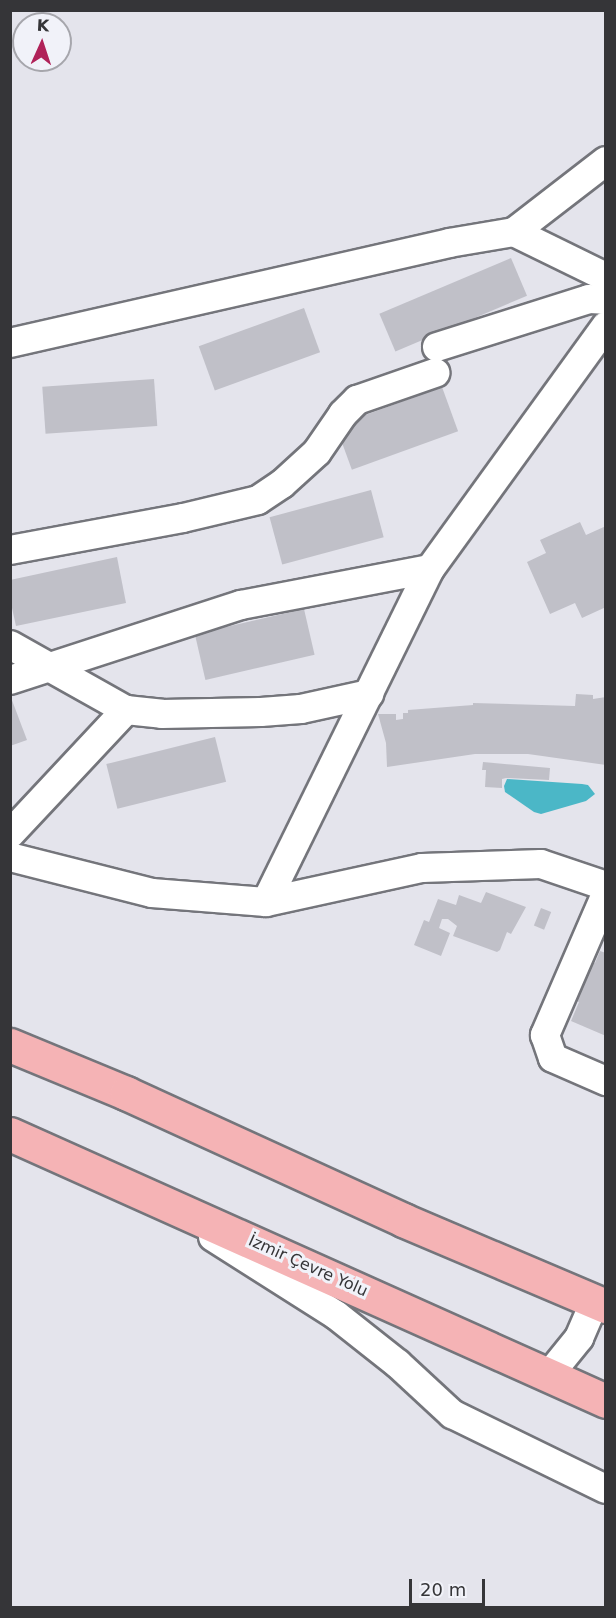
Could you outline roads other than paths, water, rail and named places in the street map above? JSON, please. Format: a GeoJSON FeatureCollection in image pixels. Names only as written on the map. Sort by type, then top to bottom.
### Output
{"type":"FeatureCollection","features":[{"type":"Feature","properties":{"kind":"highway"},"geometry":{"type":"LineString","coordinates":[[10,1045],[126,1093],[403,1220],[600,1304]]}},
{"type":"Feature","properties":{"kind":"highway","name":"İzmir Çevre Yolu"},"geometry":{"type":"LineString","coordinates":[[10,1134],[132,1186],[606,1401]]}},
{"type":"Feature","properties":{"kind":"street"},"geometry":{"type":"LineString","coordinates":[[10,343],[438,245],[514,232],[606,161]]}},
{"type":"Feature","properties":{"kind":"street"},"geometry":{"type":"LineString","coordinates":[[514,232],[606,277]]}},
{"type":"Feature","properties":{"kind":"street"},"geometry":{"type":"LineString","coordinates":[[10,550],[183,518],[258,500],[282,484],[317,452],[343,414],[357,400],[436,360],[588,299],[606,300]]}},
{"type":"Feature","properties":{"kind":"street"},"geometry":{"type":"LineString","coordinates":[[266,902],[430,569],[606,326]]}},
{"type":"Feature","properties":{"kind":"street"},"geometry":{"type":"LineString","coordinates":[[10,680],[241,605],[430,569]]}},
{"type":"Feature","properties":{"kind":"street"},"geometry":{"type":"LineString","coordinates":[[10,645],[126,710],[162,714],[261,712],[301,709],[369,694]]}},
{"type":"Feature","properties":{"kind":"street"},"geometry":{"type":"LineString","coordinates":[[10,834],[126,710]]}},
{"type":"Feature","properties":{"kind":"street"},"geometry":{"type":"LineString","coordinates":[[10,857],[152,893],[266,902],[422,868],[541,864],[606,886]]}},
{"type":"Feature","properties":{"kind":"street"},"geometry":{"type":"LineString","coordinates":[[606,894],[545,1035],[553,1058],[606,1081]]}},
{"type":"Feature","properties":{"kind":"street"},"geometry":{"type":"LineString","coordinates":[[132,1186],[336,1315],[398,1364],[452,1414],[606,1489]]}},
{"type":"Feature","properties":{"kind":"street"},"geometry":{"type":"LineString","coordinates":[[549,1375],[579,1338],[600,1304]]}},
{"type":"Feature","properties":{"kind":"water"},"geometry":{"type":"Polygon","coordinates":[[[507,779],[588,785],[595,794],[586,801],[541,814],[534,812],[505,792],[504,786],[507,779]]]}}]}
